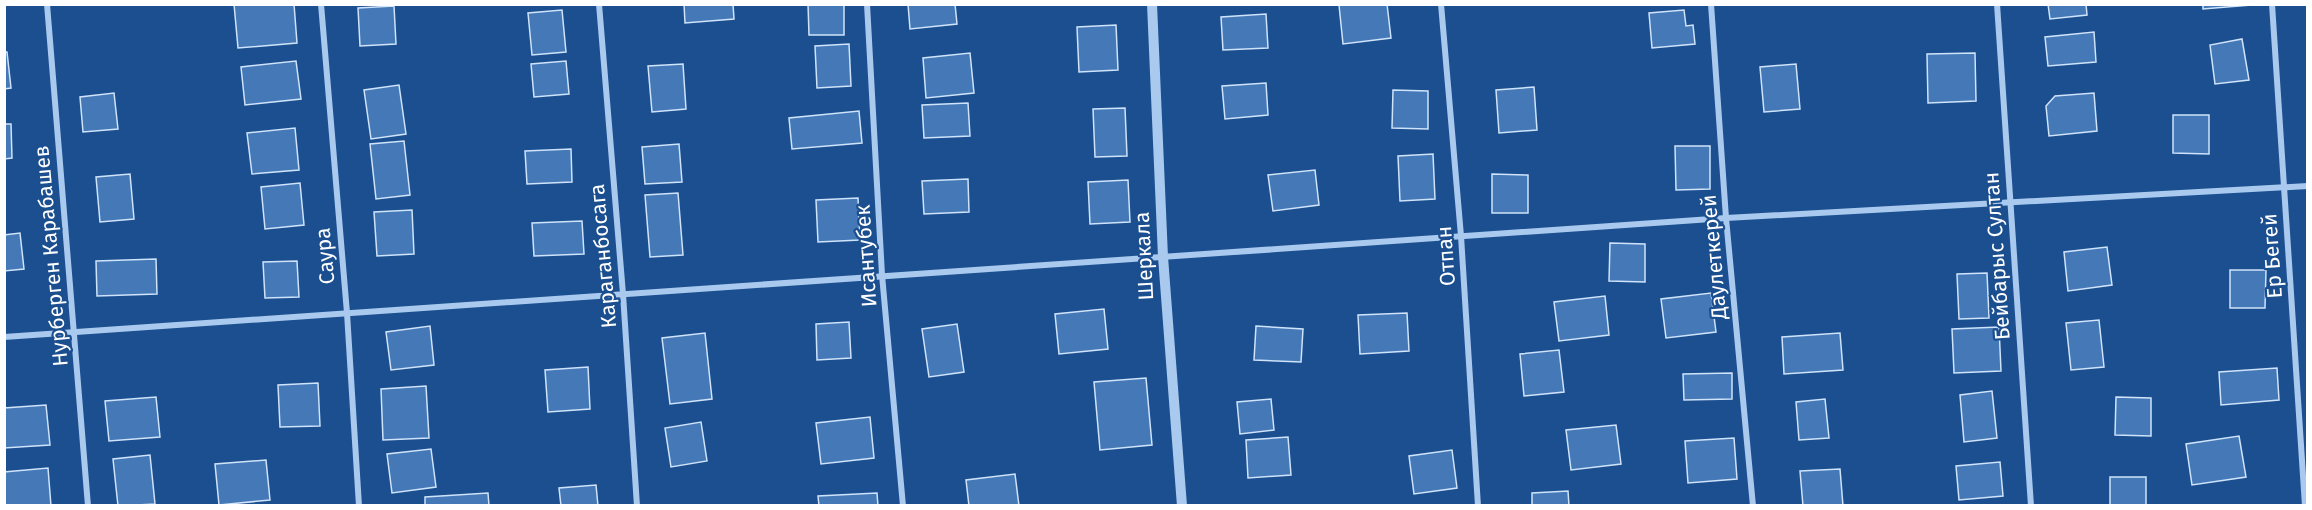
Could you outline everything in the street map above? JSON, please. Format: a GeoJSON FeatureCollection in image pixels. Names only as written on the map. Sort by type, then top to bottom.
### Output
{"type":"FeatureCollection","features":[{"type":"Feature","properties":{"kind":"street","name":"Нурберген Карабашев"},"geometry":{"type":"LineString","coordinates":[[47,4],[88,506]]}},
{"type":"Feature","properties":{"kind":"street","name":"Саура"},"geometry":{"type":"LineString","coordinates":[[321,4],[359,506]]}},
{"type":"Feature","properties":{"kind":"street","name":"Караганбосага"},"geometry":{"type":"LineString","coordinates":[[599,4],[623,294],[637,506]]}},
{"type":"Feature","properties":{"kind":"street","name":"Исантубек"},"geometry":{"type":"LineString","coordinates":[[867,4],[882,276],[903,506]]}},
{"type":"Feature","properties":{"kind":"street","name":"Шеркала"},"geometry":{"type":"LineString","coordinates":[[1152,4],[1163,256],[1182,506]]}},
{"type":"Feature","properties":{"kind":"street","name":"Отпан"},"geometry":{"type":"LineString","coordinates":[[1441,4],[1461,236],[1478,506]]}},
{"type":"Feature","properties":{"kind":"street","name":"Даулеткерей"},"geometry":{"type":"LineString","coordinates":[[1711,4],[1726,218],[1753,506]]}},
{"type":"Feature","properties":{"kind":"street","name":"Бейбарыс Султан"},"geometry":{"type":"LineString","coordinates":[[1997,4],[2031,506]]}},
{"type":"Feature","properties":{"kind":"street","name":"Ер Бегей"},"geometry":{"type":"LineString","coordinates":[[2272,4],[2305,506]]}},
{"type":"Feature","properties":{"kind":"street"},"geometry":{"type":"LineString","coordinates":[[4,337],[1726,218],[2307,186]]}},
{"type":"Feature","properties":{"kind":"building"},"geometry":{"type":"Polygon","coordinates":[[[234,4],[294,4],[297,43],[238,48],[234,4]]]}},
{"type":"Feature","properties":{"kind":"building"},"geometry":{"type":"Polygon","coordinates":[[[684,4],[733,4],[734,19],[685,23],[684,4]]]}},
{"type":"Feature","properties":{"kind":"building"},"geometry":{"type":"Polygon","coordinates":[[[808,4],[844,4],[844,35],[809,35],[808,4]]]}},
{"type":"Feature","properties":{"kind":"building"},"geometry":{"type":"Polygon","coordinates":[[[908,4],[955,4],[957,24],[910,29],[908,4]]]}},
{"type":"Feature","properties":{"kind":"building"},"geometry":{"type":"Polygon","coordinates":[[[1387,4],[1391,38],[1343,44],[1339,5],[1387,4]]]}},
{"type":"Feature","properties":{"kind":"building"},"geometry":{"type":"Polygon","coordinates":[[[2048,4],[2086,4],[2087,15],[2050,19],[2048,4]]]}},
{"type":"Feature","properties":{"kind":"building"},"geometry":{"type":"Polygon","coordinates":[[[2203,4],[2251,4],[2251,5],[2203,9],[2203,4]]]}},
{"type":"Feature","properties":{"kind":"building"},"geometry":{"type":"Polygon","coordinates":[[[394,6],[396,44],[360,46],[358,8],[394,6]]]}},
{"type":"Feature","properties":{"kind":"building"},"geometry":{"type":"Polygon","coordinates":[[[562,10],[566,52],[532,55],[528,13],[562,10]]]}},
{"type":"Feature","properties":{"kind":"building"},"geometry":{"type":"Polygon","coordinates":[[[1684,10],[1686,26],[1693,25],[1695,44],[1652,48],[1649,13],[1684,10]]]}},
{"type":"Feature","properties":{"kind":"building"},"geometry":{"type":"Polygon","coordinates":[[[1266,14],[1268,48],[1223,50],[1221,17],[1266,14]]]}},
{"type":"Feature","properties":{"kind":"building"},"geometry":{"type":"Polygon","coordinates":[[[1116,25],[1118,70],[1079,72],[1077,27],[1116,25]]]}},
{"type":"Feature","properties":{"kind":"building"},"geometry":{"type":"Polygon","coordinates":[[[2094,32],[2096,62],[2048,66],[2045,37],[2094,32]]]}},
{"type":"Feature","properties":{"kind":"building"},"geometry":{"type":"Polygon","coordinates":[[[2242,39],[2249,80],[2215,84],[2210,45],[2242,39]]]}},
{"type":"Feature","properties":{"kind":"building"},"geometry":{"type":"Polygon","coordinates":[[[849,44],[851,86],[817,88],[815,46],[849,44]]]}},
{"type":"Feature","properties":{"kind":"building"},"geometry":{"type":"Polygon","coordinates":[[[4,52],[7,52],[11,88],[4,89],[4,52]]]}},
{"type":"Feature","properties":{"kind":"building"},"geometry":{"type":"Polygon","coordinates":[[[970,53],[974,93],[926,98],[923,58],[970,53]]]}},
{"type":"Feature","properties":{"kind":"building"},"geometry":{"type":"Polygon","coordinates":[[[1975,53],[1976,101],[1928,103],[1927,54],[1975,53]]]}},
{"type":"Feature","properties":{"kind":"building"},"geometry":{"type":"Polygon","coordinates":[[[296,61],[301,99],[245,105],[241,67],[296,61]]]}},
{"type":"Feature","properties":{"kind":"building"},"geometry":{"type":"Polygon","coordinates":[[[566,61],[569,94],[534,97],[531,64],[566,61]]]}},
{"type":"Feature","properties":{"kind":"building"},"geometry":{"type":"Polygon","coordinates":[[[683,64],[686,109],[652,112],[648,66],[683,64]]]}},
{"type":"Feature","properties":{"kind":"building"},"geometry":{"type":"Polygon","coordinates":[[[1796,64],[1800,109],[1764,112],[1760,67],[1796,64]]]}},
{"type":"Feature","properties":{"kind":"building"},"geometry":{"type":"Polygon","coordinates":[[[1266,83],[1268,115],[1225,119],[1222,86],[1266,83]]]}},
{"type":"Feature","properties":{"kind":"building"},"geometry":{"type":"Polygon","coordinates":[[[399,85],[406,134],[371,139],[364,90],[399,85]]]}},
{"type":"Feature","properties":{"kind":"building"},"geometry":{"type":"Polygon","coordinates":[[[1534,87],[1537,130],[1499,133],[1496,90],[1534,87]]]}},
{"type":"Feature","properties":{"kind":"building"},"geometry":{"type":"Polygon","coordinates":[[[1393,90],[1428,91],[1428,129],[1392,128],[1393,90]]]}},
{"type":"Feature","properties":{"kind":"building"},"geometry":{"type":"Polygon","coordinates":[[[114,93],[118,129],[83,132],[80,97],[114,93]]]}},
{"type":"Feature","properties":{"kind":"building"},"geometry":{"type":"Polygon","coordinates":[[[2094,93],[2097,131],[2049,136],[2046,106],[2055,96],[2094,93]]]}},
{"type":"Feature","properties":{"kind":"building"},"geometry":{"type":"Polygon","coordinates":[[[968,103],[970,136],[924,138],[922,105],[968,103]]]}},
{"type":"Feature","properties":{"kind":"building"},"geometry":{"type":"Polygon","coordinates":[[[1125,108],[1127,156],[1095,157],[1093,109],[1125,108]]]}},
{"type":"Feature","properties":{"kind":"building"},"geometry":{"type":"Polygon","coordinates":[[[859,111],[862,143],[792,149],[789,118],[859,111]]]}},
{"type":"Feature","properties":{"kind":"building"},"geometry":{"type":"Polygon","coordinates":[[[2173,115],[2209,115],[2209,154],[2173,153],[2173,115]]]}},
{"type":"Feature","properties":{"kind":"building"},"geometry":{"type":"Polygon","coordinates":[[[4,124],[11,124],[12,158],[4,159],[4,124]]]}},
{"type":"Feature","properties":{"kind":"building"},"geometry":{"type":"Polygon","coordinates":[[[295,128],[299,170],[252,174],[247,133],[295,128]]]}},
{"type":"Feature","properties":{"kind":"building"},"geometry":{"type":"Polygon","coordinates":[[[404,141],[410,195],[376,199],[370,144],[404,141]]]}},
{"type":"Feature","properties":{"kind":"building"},"geometry":{"type":"Polygon","coordinates":[[[679,144],[682,182],[645,184],[642,147],[679,144]]]}},
{"type":"Feature","properties":{"kind":"building"},"geometry":{"type":"Polygon","coordinates":[[[1675,146],[1710,146],[1710,189],[1676,190],[1675,146]]]}},
{"type":"Feature","properties":{"kind":"building"},"geometry":{"type":"Polygon","coordinates":[[[571,149],[572,182],[527,184],[525,151],[571,149]]]}},
{"type":"Feature","properties":{"kind":"building"},"geometry":{"type":"Polygon","coordinates":[[[1433,154],[1435,199],[1400,201],[1398,156],[1433,154]]]}},
{"type":"Feature","properties":{"kind":"building"},"geometry":{"type":"Polygon","coordinates":[[[1315,170],[1319,205],[1273,211],[1268,175],[1315,170]]]}},
{"type":"Feature","properties":{"kind":"building"},"geometry":{"type":"Polygon","coordinates":[[[130,174],[134,219],[100,222],[96,177],[130,174]]]}},
{"type":"Feature","properties":{"kind":"building"},"geometry":{"type":"Polygon","coordinates":[[[1492,174],[1528,175],[1528,213],[1492,213],[1492,174]]]}},
{"type":"Feature","properties":{"kind":"building"},"geometry":{"type":"Polygon","coordinates":[[[968,179],[969,212],[924,214],[922,181],[968,179]]]}},
{"type":"Feature","properties":{"kind":"building"},"geometry":{"type":"Polygon","coordinates":[[[1128,180],[1130,222],[1090,224],[1088,182],[1128,180]]]}},
{"type":"Feature","properties":{"kind":"building"},"geometry":{"type":"Polygon","coordinates":[[[300,183],[304,225],[265,229],[261,187],[300,183]]]}},
{"type":"Feature","properties":{"kind":"building"},"geometry":{"type":"Polygon","coordinates":[[[678,193],[683,255],[650,257],[645,195],[678,193]]]}},
{"type":"Feature","properties":{"kind":"building"},"geometry":{"type":"Polygon","coordinates":[[[858,198],[860,240],[818,242],[816,200],[858,198]]]}},
{"type":"Feature","properties":{"kind":"building"},"geometry":{"type":"Polygon","coordinates":[[[412,210],[414,254],[377,256],[374,212],[412,210]]]}},
{"type":"Feature","properties":{"kind":"building"},"geometry":{"type":"Polygon","coordinates":[[[582,221],[584,254],[534,256],[532,223],[582,221]]]}},
{"type":"Feature","properties":{"kind":"building"},"geometry":{"type":"Polygon","coordinates":[[[20,233],[24,269],[4,271],[4,235],[20,233]]]}},
{"type":"Feature","properties":{"kind":"building"},"geometry":{"type":"Polygon","coordinates":[[[1610,243],[1645,244],[1645,282],[1609,281],[1610,243]]]}},
{"type":"Feature","properties":{"kind":"building"},"geometry":{"type":"Polygon","coordinates":[[[2107,247],[2112,285],[2068,291],[2064,252],[2107,247]]]}},
{"type":"Feature","properties":{"kind":"building"},"geometry":{"type":"Polygon","coordinates":[[[156,259],[157,294],[97,296],[96,261],[156,259]]]}},
{"type":"Feature","properties":{"kind":"building"},"geometry":{"type":"Polygon","coordinates":[[[297,261],[299,297],[265,298],[263,262],[297,261]]]}},
{"type":"Feature","properties":{"kind":"building"},"geometry":{"type":"Polygon","coordinates":[[[2230,270],[2266,270],[2265,308],[2230,308],[2230,270]]]}},
{"type":"Feature","properties":{"kind":"building"},"geometry":{"type":"Polygon","coordinates":[[[1987,273],[1989,318],[1959,319],[1957,274],[1987,273]]]}},
{"type":"Feature","properties":{"kind":"building"},"geometry":{"type":"Polygon","coordinates":[[[1711,293],[1716,332],[1666,338],[1661,299],[1711,293]]]}},
{"type":"Feature","properties":{"kind":"building"},"geometry":{"type":"Polygon","coordinates":[[[1605,296],[1609,335],[1559,341],[1554,302],[1605,296]]]}},
{"type":"Feature","properties":{"kind":"building"},"geometry":{"type":"Polygon","coordinates":[[[1104,309],[1108,349],[1059,354],[1055,314],[1104,309]]]}},
{"type":"Feature","properties":{"kind":"building"},"geometry":{"type":"Polygon","coordinates":[[[1407,313],[1409,351],[1360,354],[1358,315],[1407,313]]]}},
{"type":"Feature","properties":{"kind":"building"},"geometry":{"type":"Polygon","coordinates":[[[2099,320],[2104,367],[2071,370],[2066,323],[2099,320]]]}},
{"type":"Feature","properties":{"kind":"building"},"geometry":{"type":"Polygon","coordinates":[[[849,322],[851,358],[817,360],[816,324],[849,322]]]}},
{"type":"Feature","properties":{"kind":"building"},"geometry":{"type":"Polygon","coordinates":[[[957,324],[964,372],[929,377],[922,329],[957,324]]]}},
{"type":"Feature","properties":{"kind":"building"},"geometry":{"type":"Polygon","coordinates":[[[430,326],[434,365],[391,370],[386,332],[430,326]]]}},
{"type":"Feature","properties":{"kind":"building"},"geometry":{"type":"Polygon","coordinates":[[[1256,326],[1303,329],[1301,362],[1254,360],[1256,326]]]}},
{"type":"Feature","properties":{"kind":"building"},"geometry":{"type":"Polygon","coordinates":[[[1999,327],[2001,371],[1954,373],[1952,329],[1999,327]]]}},
{"type":"Feature","properties":{"kind":"building"},"geometry":{"type":"Polygon","coordinates":[[[705,333],[712,399],[670,404],[662,338],[705,333]]]}},
{"type":"Feature","properties":{"kind":"building"},"geometry":{"type":"Polygon","coordinates":[[[1840,333],[1843,370],[1784,374],[1782,337],[1840,333]]]}},
{"type":"Feature","properties":{"kind":"building"},"geometry":{"type":"Polygon","coordinates":[[[1559,350],[1564,392],[1524,396],[1520,354],[1559,350]]]}},
{"type":"Feature","properties":{"kind":"building"},"geometry":{"type":"Polygon","coordinates":[[[588,367],[590,409],[548,412],[545,370],[588,367]]]}},
{"type":"Feature","properties":{"kind":"building"},"geometry":{"type":"Polygon","coordinates":[[[2277,368],[2279,400],[2221,405],[2219,372],[2277,368]]]}},
{"type":"Feature","properties":{"kind":"building"},"geometry":{"type":"Polygon","coordinates":[[[1732,373],[1732,399],[1684,400],[1683,374],[1732,373]]]}},
{"type":"Feature","properties":{"kind":"building"},"geometry":{"type":"Polygon","coordinates":[[[1146,378],[1152,445],[1100,450],[1094,382],[1146,378]]]}},
{"type":"Feature","properties":{"kind":"building"},"geometry":{"type":"Polygon","coordinates":[[[318,383],[320,426],[280,427],[278,385],[318,383]]]}},
{"type":"Feature","properties":{"kind":"building"},"geometry":{"type":"Polygon","coordinates":[[[426,386],[429,438],[383,440],[381,389],[426,386]]]}},
{"type":"Feature","properties":{"kind":"building"},"geometry":{"type":"Polygon","coordinates":[[[1992,391],[1997,438],[1964,442],[1960,395],[1992,391]]]}},
{"type":"Feature","properties":{"kind":"building"},"geometry":{"type":"Polygon","coordinates":[[[156,397],[160,437],[109,441],[105,401],[156,397]]]}},
{"type":"Feature","properties":{"kind":"building"},"geometry":{"type":"Polygon","coordinates":[[[2116,397],[2151,398],[2151,436],[2115,435],[2116,397]]]}},
{"type":"Feature","properties":{"kind":"building"},"geometry":{"type":"Polygon","coordinates":[[[1271,399],[1274,430],[1240,434],[1237,402],[1271,399]]]}},
{"type":"Feature","properties":{"kind":"building"},"geometry":{"type":"Polygon","coordinates":[[[1825,399],[1829,438],[1799,440],[1796,402],[1825,399]]]}},
{"type":"Feature","properties":{"kind":"building"},"geometry":{"type":"Polygon","coordinates":[[[46,405],[50,445],[4,448],[4,408],[46,405]]]}},
{"type":"Feature","properties":{"kind":"building"},"geometry":{"type":"Polygon","coordinates":[[[870,417],[874,458],[821,464],[816,423],[870,417]]]}},
{"type":"Feature","properties":{"kind":"building"},"geometry":{"type":"Polygon","coordinates":[[[701,422],[707,461],[671,467],[665,428],[701,422]]]}},
{"type":"Feature","properties":{"kind":"building"},"geometry":{"type":"Polygon","coordinates":[[[1616,425],[1621,464],[1571,470],[1566,430],[1616,425]]]}},
{"type":"Feature","properties":{"kind":"building"},"geometry":{"type":"Polygon","coordinates":[[[2239,436],[2246,477],[2192,485],[2186,444],[2239,436]]]}},
{"type":"Feature","properties":{"kind":"building"},"geometry":{"type":"Polygon","coordinates":[[[1288,437],[1291,475],[1248,478],[1246,440],[1288,437]]]}},
{"type":"Feature","properties":{"kind":"building"},"geometry":{"type":"Polygon","coordinates":[[[1734,438],[1737,479],[1688,483],[1685,441],[1734,438]]]}},
{"type":"Feature","properties":{"kind":"building"},"geometry":{"type":"Polygon","coordinates":[[[431,449],[436,487],[392,493],[387,454],[431,449]]]}},
{"type":"Feature","properties":{"kind":"building"},"geometry":{"type":"Polygon","coordinates":[[[1452,450],[1457,488],[1414,494],[1409,456],[1452,450]]]}},
{"type":"Feature","properties":{"kind":"building"},"geometry":{"type":"Polygon","coordinates":[[[150,455],[155,504],[118,506],[113,459],[150,455]]]}},
{"type":"Feature","properties":{"kind":"building"},"geometry":{"type":"Polygon","coordinates":[[[266,460],[270,500],[219,505],[215,464],[266,460]]]}},
{"type":"Feature","properties":{"kind":"building"},"geometry":{"type":"Polygon","coordinates":[[[2000,462],[2003,496],[1959,500],[1956,466],[2000,462]]]}},
{"type":"Feature","properties":{"kind":"building"},"geometry":{"type":"Polygon","coordinates":[[[48,468],[51,506],[4,506],[4,472],[48,468]]]}},
{"type":"Feature","properties":{"kind":"building"},"geometry":{"type":"Polygon","coordinates":[[[1840,469],[1843,506],[1803,506],[1800,471],[1840,469]]]}},
{"type":"Feature","properties":{"kind":"building"},"geometry":{"type":"Polygon","coordinates":[[[1015,474],[1019,506],[969,506],[966,480],[1015,474]]]}},
{"type":"Feature","properties":{"kind":"building"},"geometry":{"type":"Polygon","coordinates":[[[2110,477],[2146,477],[2146,506],[2110,506],[2110,477]]]}},
{"type":"Feature","properties":{"kind":"building"},"geometry":{"type":"Polygon","coordinates":[[[596,485],[598,506],[561,506],[559,488],[596,485]]]}},
{"type":"Feature","properties":{"kind":"building"},"geometry":{"type":"Polygon","coordinates":[[[1568,491],[1569,506],[1532,506],[1532,493],[1568,491]]]}},
{"type":"Feature","properties":{"kind":"building"},"geometry":{"type":"Polygon","coordinates":[[[488,493],[489,506],[425,506],[425,497],[488,493]]]}},
{"type":"Feature","properties":{"kind":"building"},"geometry":{"type":"Polygon","coordinates":[[[877,493],[878,506],[819,506],[818,496],[877,493]]]}}]}
